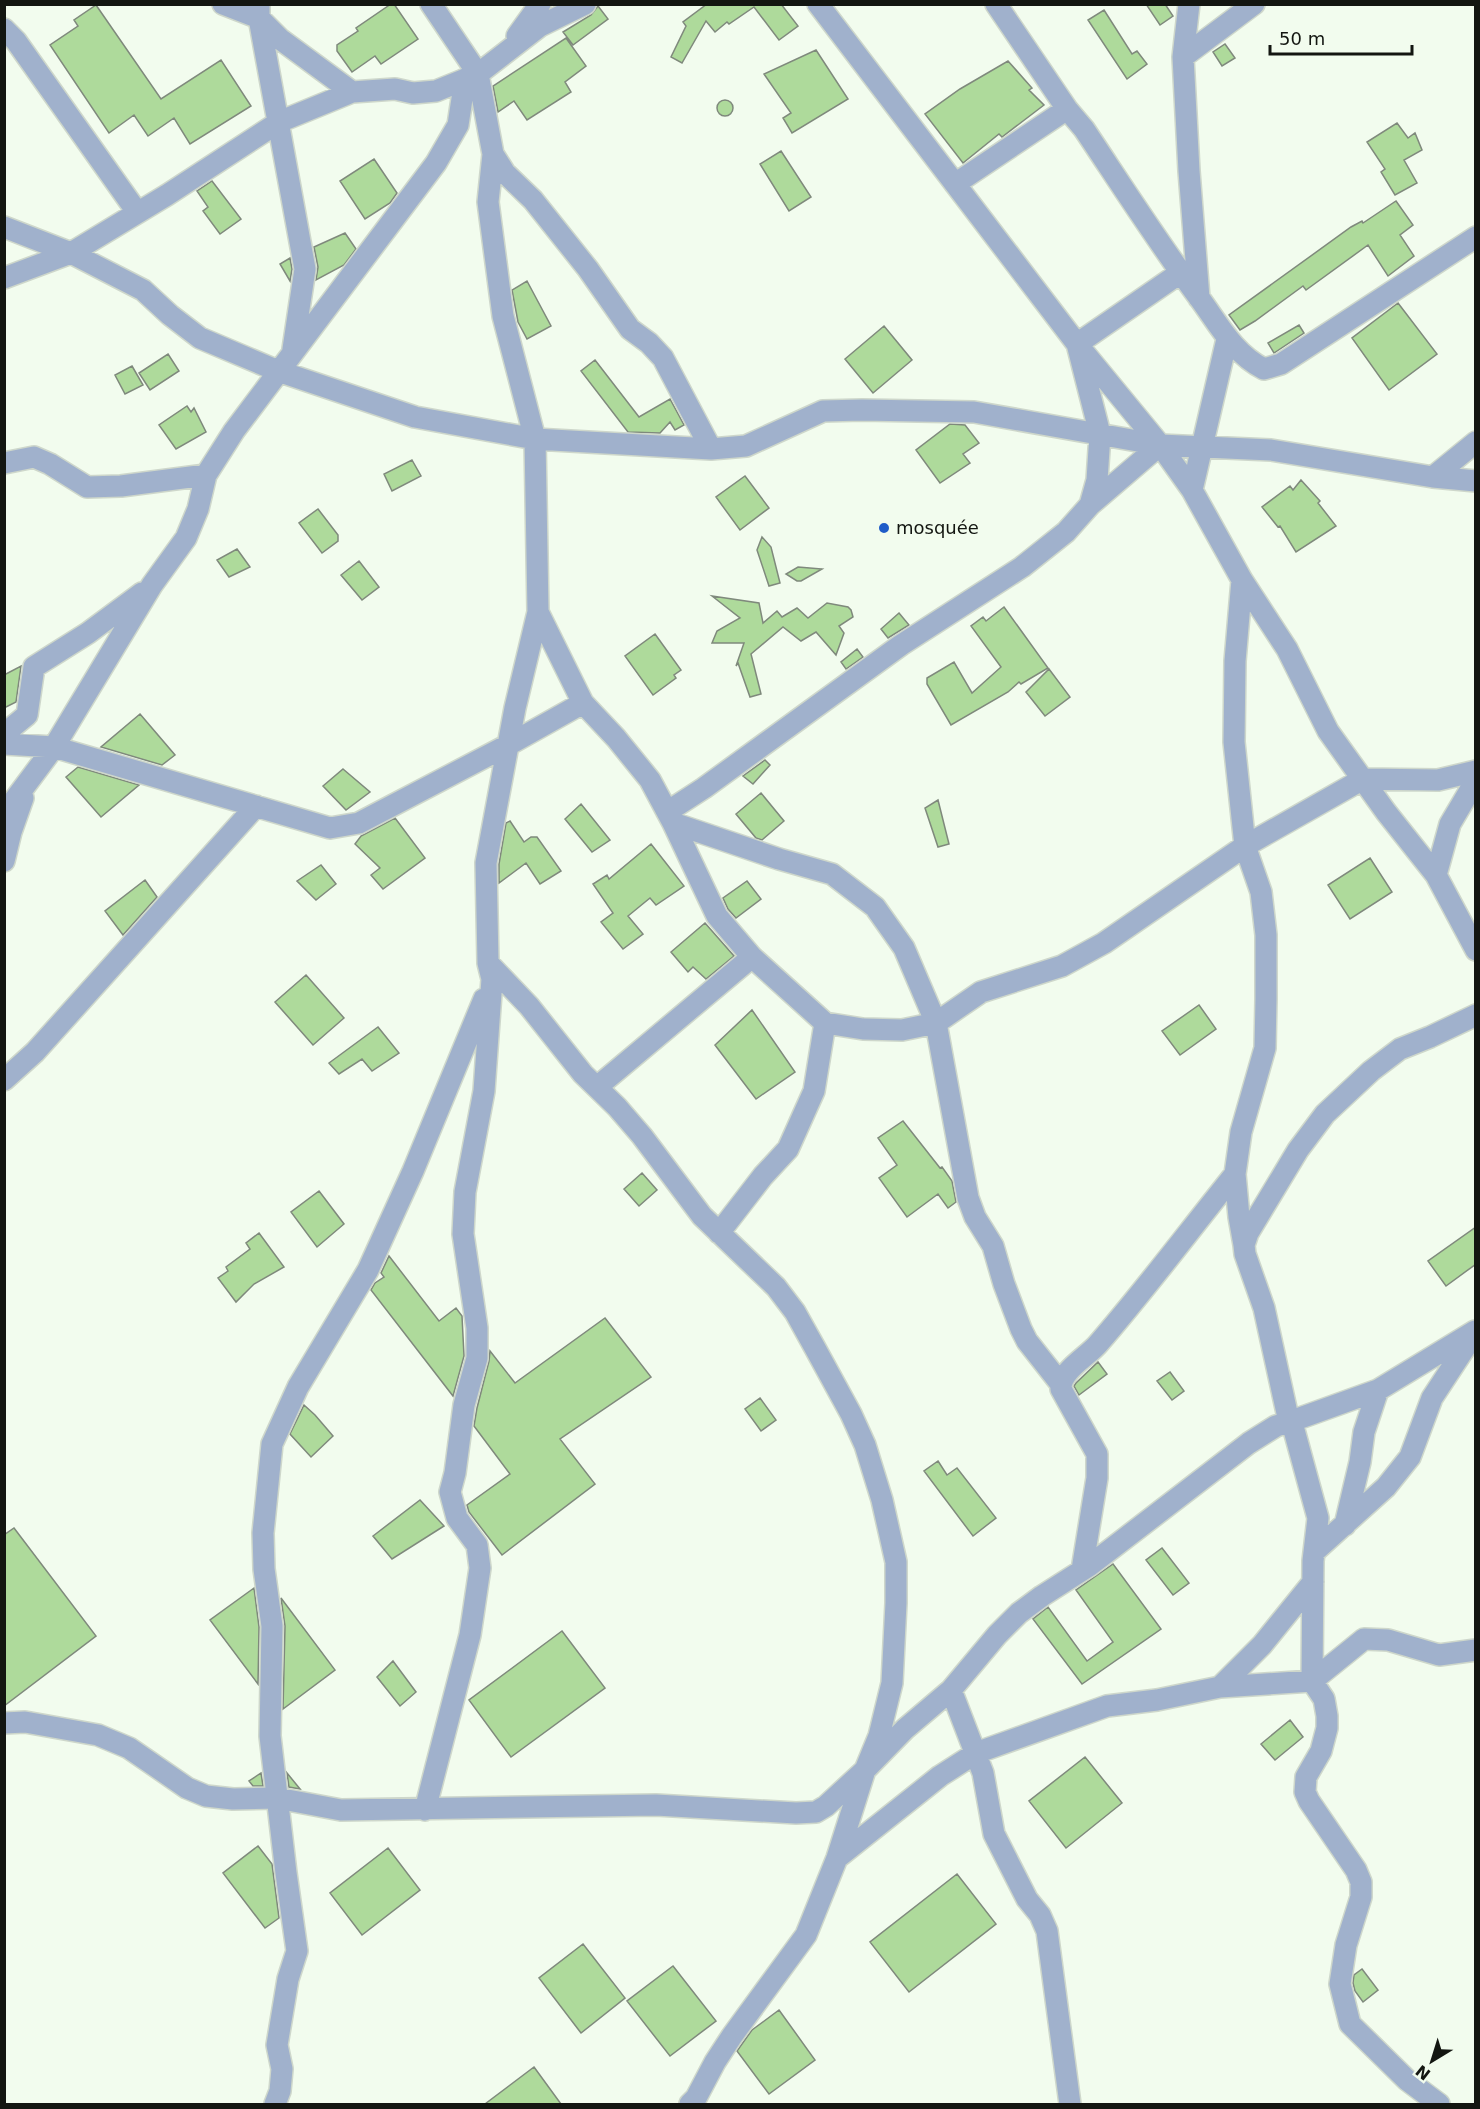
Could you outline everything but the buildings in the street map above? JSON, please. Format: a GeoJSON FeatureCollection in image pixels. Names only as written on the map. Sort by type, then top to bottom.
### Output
{"type":"FeatureCollection","features":[{"type":"Feature","properties":{"kind":"street"},"geometry":{"type":"LineString","coordinates":[[223,4],[259,11],[280,39],[352,92]]}},
{"type":"Feature","properties":{"kind":"street"},"geometry":{"type":"LineString","coordinates":[[431,4],[472,76],[493,154],[505,173],[532,200],[588,269],[630,329],[650,344],[663,358],[711,450]]}},
{"type":"Feature","properties":{"kind":"street"},"geometry":{"type":"LineString","coordinates":[[506,51],[540,4]]}},
{"type":"Feature","properties":{"kind":"street"},"geometry":{"type":"LineString","coordinates":[[4,278],[71,253],[279,122],[352,92],[395,89],[413,93],[436,91],[472,76],[540,26],[585,4]]}},
{"type":"Feature","properties":{"kind":"street"},"geometry":{"type":"LineString","coordinates":[[818,4],[1077,344],[1160,446],[1191,490],[1242,580],[1287,649],[1328,731],[1386,812],[1436,875],[1476,950]]}},
{"type":"Feature","properties":{"kind":"street"},"geometry":{"type":"LineString","coordinates":[[996,4],[1227,339],[1251,362],[1264,369],[1281,364],[1473,242]]}},
{"type":"Feature","properties":{"kind":"street"},"geometry":{"type":"LineString","coordinates":[[1189,4],[1183,57],[1199,298]]}},
{"type":"Feature","properties":{"kind":"street"},"geometry":{"type":"LineString","coordinates":[[1183,57],[1254,4]]}},
{"type":"Feature","properties":{"kind":"street"},"geometry":{"type":"LineString","coordinates":[[259,11],[304,269],[293,350]]}},
{"type":"Feature","properties":{"kind":"street"},"geometry":{"type":"LineString","coordinates":[[4,29],[16,41],[137,212]]}},
{"type":"Feature","properties":{"kind":"street"},"geometry":{"type":"LineString","coordinates":[[4,814],[54,747],[152,585],[186,538],[198,509],[206,475],[234,431],[436,163],[458,125],[472,76]]}},
{"type":"Feature","properties":{"kind":"street"},"geometry":{"type":"LineString","coordinates":[[954,184],[1067,109]]}},
{"type":"Feature","properties":{"kind":"street"},"geometry":{"type":"LineString","coordinates":[[425,1810],[470,1635],[480,1568],[477,1545],[457,1518],[450,1492],[455,1473],[464,1405],[477,1358],[477,1328],[463,1234],[465,1192],[484,1091],[490,971],[486,863],[508,745],[538,612],[535,440],[503,316],[488,202],[493,154]]}},
{"type":"Feature","properties":{"kind":"street"},"geometry":{"type":"LineString","coordinates":[[4,227],[71,253],[143,290],[200,338],[278,371],[415,417],[535,440],[711,450],[747,446],[823,411],[974,412],[1160,446],[1271,450],[1433,477],[1476,481]]}},
{"type":"Feature","properties":{"kind":"street"},"geometry":{"type":"LineString","coordinates":[[1077,344],[1180,273]]}},
{"type":"Feature","properties":{"kind":"street"},"geometry":{"type":"LineString","coordinates":[[1191,490],[1227,339]]}},
{"type":"Feature","properties":{"kind":"street"},"geometry":{"type":"LineString","coordinates":[[1077,344],[1100,434],[1097,480],[1090,506]]}},
{"type":"Feature","properties":{"kind":"street"},"geometry":{"type":"LineString","coordinates":[[1218,381],[1251,362]]}},
{"type":"Feature","properties":{"kind":"street"},"geometry":{"type":"LineString","coordinates":[[1433,477],[1476,442]]}},
{"type":"Feature","properties":{"kind":"street"},"geometry":{"type":"LineString","coordinates":[[670,818],[704,788],[900,645],[1022,567],[1066,532],[1090,506],[1160,446]]}},
{"type":"Feature","properties":{"kind":"street"},"geometry":{"type":"LineString","coordinates":[[4,463],[34,458],[50,464],[87,487],[122,486],[206,475]]}},
{"type":"Feature","properties":{"kind":"street"},"geometry":{"type":"LineString","coordinates":[[1242,580],[1235,661],[1234,742],[1245,846],[1261,892],[1266,935],[1265,1048],[1241,1132],[1235,1174],[1245,1254],[1263,1308],[1288,1422],[1294,1430],[1318,1518],[1312,1582],[1312,1681],[1324,1699],[1327,1728],[1321,1751],[1306,1777],[1305,1792],[1356,1869],[1361,1882],[1361,1897],[1346,1945],[1340,1984],[1350,2024],[1407,2080],[1439,2104]]}},
{"type":"Feature","properties":{"kind":"street"},"geometry":{"type":"LineString","coordinates":[[4,734],[27,715],[34,667],[88,633],[152,585]]}},
{"type":"Feature","properties":{"kind":"street"},"geometry":{"type":"LineString","coordinates":[[538,612],[582,703],[616,738],[650,780],[717,916],[752,957],[825,1023],[863,1029],[902,1030],[936,1023],[981,992],[1062,966],[1104,943],[1245,846],[1363,779],[1438,780],[1476,771]]}},
{"type":"Feature","properties":{"kind":"street"},"geometry":{"type":"LineString","coordinates":[[4,744],[54,747],[330,828],[359,823],[508,745],[582,703]]}},
{"type":"Feature","properties":{"kind":"street"},"geometry":{"type":"LineString","coordinates":[[1436,875],[1450,824],[1476,780]]}},
{"type":"Feature","properties":{"kind":"street"},"geometry":{"type":"LineString","coordinates":[[4,861],[28,781]]}},
{"type":"Feature","properties":{"kind":"street"},"geometry":{"type":"LineString","coordinates":[[4,1080],[35,1052],[256,806]]}},
{"type":"Feature","properties":{"kind":"street"},"geometry":{"type":"LineString","coordinates":[[670,818],[779,859],[832,874],[875,907],[904,948],[936,1023],[968,1198],[975,1216],[993,1246],[1021,1329],[1027,1341],[1060,1383]]}},
{"type":"Feature","properties":{"kind":"street"},"geometry":{"type":"LineString","coordinates":[[597,1087],[752,957]]}},
{"type":"Feature","properties":{"kind":"street"},"geometry":{"type":"LineString","coordinates":[[490,971],[529,1006],[583,1074],[642,1136],[702,1216],[776,1287],[795,1312],[851,1414],[865,1445],[882,1500],[896,1562],[892,1683],[879,1736],[865,1770],[837,1858],[806,1935],[732,2036],[696,2098],[690,2104]]}},
{"type":"Feature","properties":{"kind":"street"},"geometry":{"type":"LineString","coordinates":[[275,2104],[280,2091],[282,2069],[278,2045],[288,1979],[297,1951],[270,1736],[272,1626],[264,1569],[263,1533],[272,1444],[298,1387],[368,1269],[413,1171],[490,971]]}},
{"type":"Feature","properties":{"kind":"street"},"geometry":{"type":"LineString","coordinates":[[1244,1245],[1248,1233],[1298,1150],[1325,1114],[1371,1071],[1400,1049],[1476,1015]]}},
{"type":"Feature","properties":{"kind":"street"},"geometry":{"type":"LineString","coordinates":[[719,1233],[763,1176],[788,1149],[814,1091],[825,1023]]}},
{"type":"Feature","properties":{"kind":"street"},"geometry":{"type":"LineString","coordinates":[[1082,1570],[1097,1478],[1097,1454],[1060,1389],[1060,1383],[1064,1376],[1096,1346],[1235,1174]]}},
{"type":"Feature","properties":{"kind":"street"},"geometry":{"type":"LineString","coordinates":[[4,1723],[25,1722],[99,1735],[129,1748],[187,1788],[206,1796],[233,1799],[277,1798],[341,1810],[656,1805],[796,1813],[816,1812],[826,1806],[905,1729],[951,1690],[997,1635],[1019,1613],[1082,1570],[1249,1443],[1276,1426],[1378,1390],[1476,1331],[1432,1398],[1410,1458],[1386,1487],[1314,1552]]}},
{"type":"Feature","properties":{"kind":"street"},"geometry":{"type":"LineString","coordinates":[[1345,1525],[1360,1462],[1364,1432],[1378,1390]]}},
{"type":"Feature","properties":{"kind":"street"},"geometry":{"type":"LineString","coordinates":[[1220,1687],[1262,1645],[1312,1582]]}},
{"type":"Feature","properties":{"kind":"street"},"geometry":{"type":"LineString","coordinates":[[837,1858],[940,1776],[976,1753],[1107,1706],[1157,1701],[1220,1687],[1312,1681],[1364,1639],[1388,1640],[1439,1655],[1476,1650]]}},
{"type":"Feature","properties":{"kind":"street"},"geometry":{"type":"LineString","coordinates":[[951,1690],[983,1773],[994,1834],[1027,1899],[1040,1916],[1047,1931],[1070,2104]]}},
{"type":"Feature","properties":{"kind":"place","name":"mosquée"},"geometry":{"type":"Point","coordinates":[884,528]}}]}
